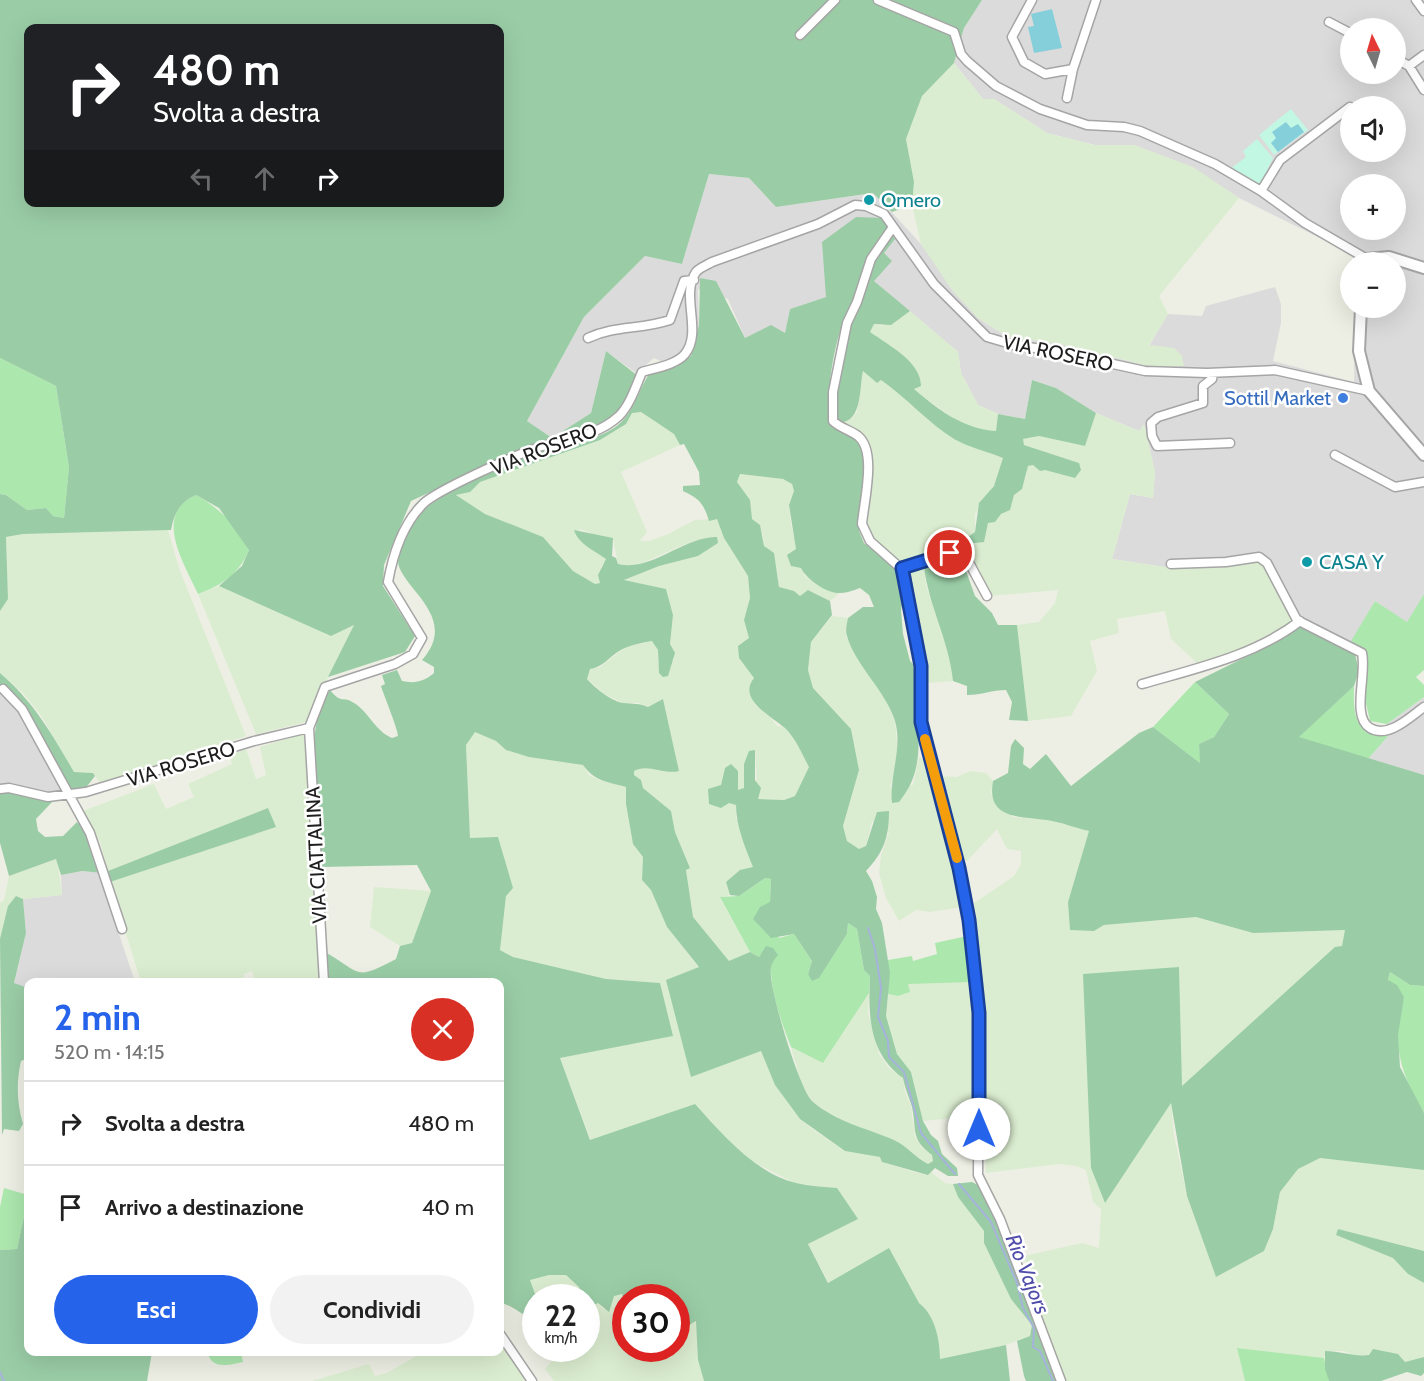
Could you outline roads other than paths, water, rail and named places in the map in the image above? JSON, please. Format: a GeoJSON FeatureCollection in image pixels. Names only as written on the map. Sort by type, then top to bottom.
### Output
{"type":"FeatureCollection","features":[{"type":"Feature","properties":{"kind":"street"},"geometry":{"type":"LineString","coordinates":[[800,35],[835,0]]}},
{"type":"Feature","properties":{"kind":"street"},"geometry":{"type":"LineString","coordinates":[[878,0],[954,32],[967,61],[996,86],[1040,109],[1064,107],[1088,125],[1124,127],[1140,131],[1215,164],[1261,191],[1305,223],[1356,252]]}},
{"type":"Feature","properties":{"kind":"street"},"geometry":{"type":"LineString","coordinates":[[1032,0],[1012,37],[1024,62],[1045,74],[1073,69]]}},
{"type":"Feature","properties":{"kind":"street"},"geometry":{"type":"LineString","coordinates":[[1064,107],[1073,69],[1096,0]]}},
{"type":"Feature","properties":{"kind":"street"},"geometry":{"type":"LineString","coordinates":[[1416,0],[1424,10]]}},
{"type":"Feature","properties":{"kind":"street"},"geometry":{"type":"LineString","coordinates":[[1329,21],[1340,27]]}},
{"type":"Feature","properties":{"kind":"street"},"geometry":{"type":"LineString","coordinates":[[1409,66],[1424,55]]}},
{"type":"Feature","properties":{"kind":"street"},"geometry":{"type":"LineString","coordinates":[[1406,64],[1424,90]]}},
{"type":"Feature","properties":{"kind":"street"},"geometry":{"type":"LineString","coordinates":[[1261,191],[1280,160],[1340,116]]}},
{"type":"Feature","properties":{"kind":"street","name":"VIA ROSERO"},"geometry":{"type":"LineString","coordinates":[[0,789],[9,788],[48,797],[69,795],[309,728],[325,687],[395,664],[413,654],[422,638],[388,582],[394,552],[411,518],[424,502],[541,446],[574,440],[603,428],[620,415],[642,372],[671,363],[684,355],[692,339],[691,287],[697,272],[711,262],[818,224],[855,205],[884,214],[934,284],[987,337],[1014,345],[1049,350],[1145,371],[1213,373],[1275,370],[1369,391]]}},
{"type":"Feature","properties":{"kind":"street"},"geometry":{"type":"LineString","coordinates":[[893,227],[871,259],[858,302],[847,322],[831,409],[833,422],[858,435],[866,445],[869,457],[862,524],[864,533],[902,568],[921,666],[921,722],[959,868],[969,920],[979,1013],[978,1175],[1000,1219],[1061,1381]]}},
{"type":"Feature","properties":{"kind":"street"},"geometry":{"type":"LineString","coordinates":[[1406,262],[1424,268]]}},
{"type":"Feature","properties":{"kind":"street"},"geometry":{"type":"LineString","coordinates":[[588,338],[606,330],[648,328],[670,320],[684,281],[694,280]]}},
{"type":"Feature","properties":{"kind":"street"},"geometry":{"type":"LineString","coordinates":[[1360,318],[1359,351],[1369,391],[1424,455]]}},
{"type":"Feature","properties":{"kind":"street"},"geometry":{"type":"LineString","coordinates":[[1213,373],[1212,379],[1203,386],[1203,403],[1158,417],[1151,423],[1152,436],[1157,446],[1230,442]]}},
{"type":"Feature","properties":{"kind":"street"},"geometry":{"type":"LineString","coordinates":[[1335,455],[1395,487],[1424,482]]}},
{"type":"Feature","properties":{"kind":"street"},"geometry":{"type":"LineString","coordinates":[[902,568],[958,552],[966,557],[987,596]]}},
{"type":"Feature","properties":{"kind":"street"},"geometry":{"type":"LineString","coordinates":[[1172,564],[1226,562],[1259,557],[1267,563],[1282,594],[1300,621],[1362,653],[1365,664],[1360,712],[1365,725],[1375,731],[1386,731],[1424,707]]}},
{"type":"Feature","properties":{"kind":"street"},"geometry":{"type":"LineString","coordinates":[[1142,684],[1239,655],[1282,635],[1300,621]]}},
{"type":"Feature","properties":{"kind":"street"},"geometry":{"type":"LineString","coordinates":[[3,689],[19,703],[62,778],[96,847],[122,929]]}},
{"type":"Feature","properties":{"kind":"street","name":"VIA CIATTALINA"},"geometry":{"type":"LineString","coordinates":[[309,728],[324,978]]}},
{"type":"Feature","properties":{"kind":"street"},"geometry":{"type":"LineString","coordinates":[[504,1340],[532,1381]]}},
{"type":"Feature","properties":{"kind":"waterway","name":"Rio Vajors"},"geometry":{"type":"LineString","coordinates":[[868,928],[875,949],[881,988],[878,1017],[888,1041],[889,1057],[904,1072],[921,1133],[955,1174]]}},
{"type":"Feature","properties":{"kind":"waterway","name":"Rio Vajors"},"geometry":{"type":"LineString","coordinates":[[959,1184],[991,1222],[1017,1283],[1023,1308],[1034,1328],[1033,1347],[1040,1351],[1053,1381]]}},
{"type":"Feature","properties":{"kind":"waterway"},"geometry":{"type":"LineString","coordinates":[[0,1372],[4,1381]]}},
{"type":"Feature","properties":{"kind":"place","name":"Omero"},"geometry":{"type":"Point","coordinates":[869,200]}},
{"type":"Feature","properties":{"kind":"place","name":"Sottil Market"},"geometry":{"type":"Point","coordinates":[1343,398]}},
{"type":"Feature","properties":{"kind":"place","name":"CASA Y"},"geometry":{"type":"Point","coordinates":[1307,562]}}]}
